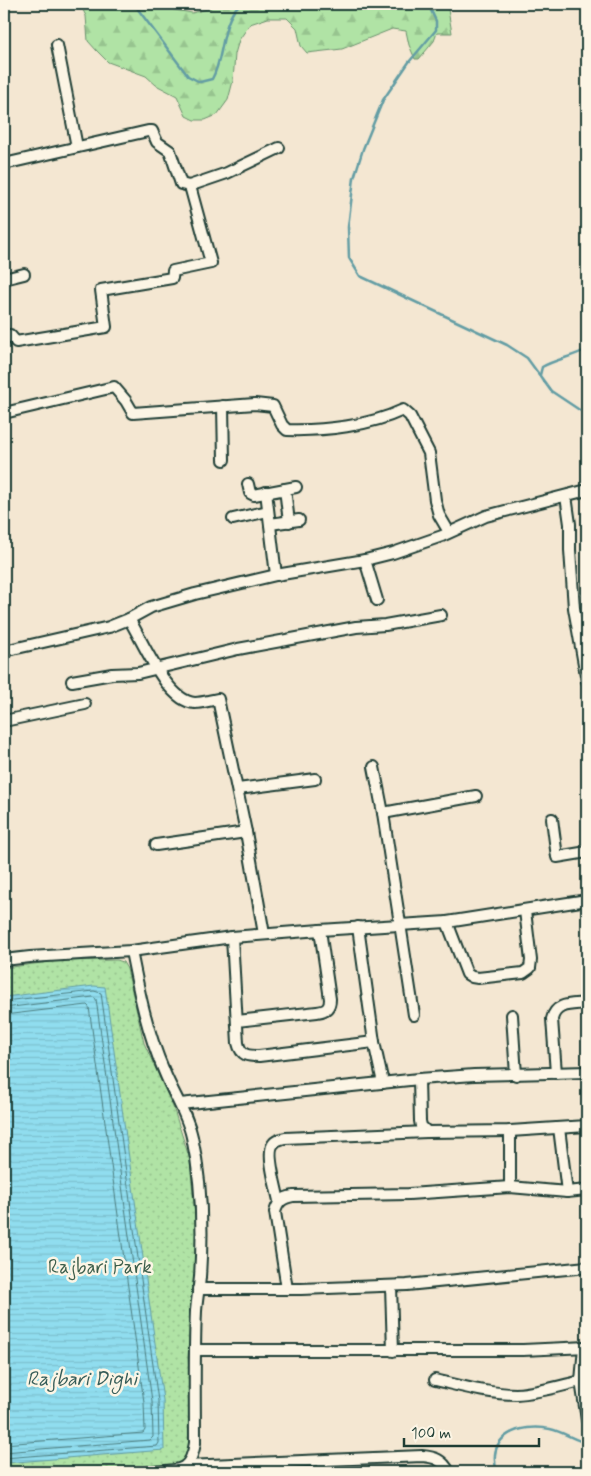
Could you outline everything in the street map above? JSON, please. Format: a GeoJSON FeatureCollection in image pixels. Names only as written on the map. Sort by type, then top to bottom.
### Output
{"type":"FeatureCollection","features":[{"type":"Feature","properties":{"kind":"street"},"geometry":{"type":"LineString","coordinates":[[57,45],[78,146]]}},
{"type":"Feature","properties":{"kind":"street"},"geometry":{"type":"LineString","coordinates":[[4,164],[148,130],[152,131],[157,142],[170,151],[181,184],[190,186],[227,173],[279,148]]}},
{"type":"Feature","properties":{"kind":"street"},"geometry":{"type":"LineString","coordinates":[[4,336],[10,335],[16,342],[106,328],[101,290],[172,278],[173,271],[211,263],[190,186]]}},
{"type":"Feature","properties":{"kind":"street"},"geometry":{"type":"LineString","coordinates":[[4,279],[24,274]]}},
{"type":"Feature","properties":{"kind":"street"},"geometry":{"type":"LineString","coordinates":[[4,413],[114,387],[133,413],[255,404],[273,406],[282,426],[288,430],[347,426],[375,421],[403,410],[410,416],[429,453],[435,500],[439,515],[449,532]]}},
{"type":"Feature","properties":{"kind":"street"},"geometry":{"type":"LineString","coordinates":[[223,406],[224,460]]}},
{"type":"Feature","properties":{"kind":"street"},"geometry":{"type":"LineString","coordinates":[[248,484],[250,493],[254,495],[296,487]]}},
{"type":"Feature","properties":{"kind":"street"},"geometry":{"type":"LineString","coordinates":[[270,524],[294,521],[285,489]]}},
{"type":"Feature","properties":{"kind":"street"},"geometry":{"type":"LineString","coordinates":[[4,651],[81,635],[109,627],[151,607],[186,596],[276,576],[365,560],[420,544],[486,516],[587,490]]}},
{"type":"Feature","properties":{"kind":"street"},"geometry":{"type":"LineString","coordinates":[[266,492],[276,576]]}},
{"type":"Feature","properties":{"kind":"street"},"geometry":{"type":"LineString","coordinates":[[566,496],[570,524],[574,608],[587,681]]}},
{"type":"Feature","properties":{"kind":"street"},"geometry":{"type":"LineString","coordinates":[[233,519],[268,511]]}},
{"type":"Feature","properties":{"kind":"street"},"geometry":{"type":"LineString","coordinates":[[365,560],[377,600]]}},
{"type":"Feature","properties":{"kind":"street"},"geometry":{"type":"LineString","coordinates":[[72,681],[112,674],[138,674],[238,649],[356,627],[385,626],[441,615]]}},
{"type":"Feature","properties":{"kind":"street"},"geometry":{"type":"LineString","coordinates":[[129,619],[139,634],[157,670],[171,690],[183,699],[194,703],[218,699],[238,789],[264,934]]}},
{"type":"Feature","properties":{"kind":"street"},"geometry":{"type":"LineString","coordinates":[[4,721],[85,704]]}},
{"type":"Feature","properties":{"kind":"street"},"geometry":{"type":"LineString","coordinates":[[374,767],[383,813],[414,1015]]}},
{"type":"Feature","properties":{"kind":"street"},"geometry":{"type":"LineString","coordinates":[[238,789],[315,779]]}},
{"type":"Feature","properties":{"kind":"street"},"geometry":{"type":"LineString","coordinates":[[383,813],[476,796]]}},
{"type":"Feature","properties":{"kind":"street"},"geometry":{"type":"LineString","coordinates":[[552,819],[557,857],[587,852]]}},
{"type":"Feature","properties":{"kind":"street"},"geometry":{"type":"LineString","coordinates":[[156,845],[246,832]]}},
{"type":"Feature","properties":{"kind":"street"},"geometry":{"type":"LineString","coordinates":[[4,960],[131,951],[264,934],[446,922],[587,900]]}},
{"type":"Feature","properties":{"kind":"street"},"geometry":{"type":"LineString","coordinates":[[446,922],[467,974],[478,978],[523,972],[530,968],[531,960],[525,911]]}},
{"type":"Feature","properties":{"kind":"street"},"geometry":{"type":"LineString","coordinates":[[358,927],[374,1042],[383,1083]]}},
{"type":"Feature","properties":{"kind":"street"},"geometry":{"type":"LineString","coordinates":[[237,1020],[317,1012],[328,1008],[330,999],[320,930]]}},
{"type":"Feature","properties":{"kind":"street"},"geometry":{"type":"LineString","coordinates":[[232,937],[240,1049],[247,1056],[374,1042]]}},
{"type":"Feature","properties":{"kind":"street"},"geometry":{"type":"LineString","coordinates":[[131,951],[149,1034],[190,1131],[199,1174],[200,1253],[195,1350],[195,1443],[192,1458],[186,1469]]}},
{"type":"Feature","properties":{"kind":"street"},"geometry":{"type":"LineString","coordinates":[[556,1073],[553,1014],[557,1008],[562,1006],[587,1003]]}},
{"type":"Feature","properties":{"kind":"street"},"geometry":{"type":"LineString","coordinates":[[512,1015],[516,1075]]}},
{"type":"Feature","properties":{"kind":"street"},"geometry":{"type":"LineString","coordinates":[[180,1104],[419,1079],[474,1075],[587,1072]]}},
{"type":"Feature","properties":{"kind":"street"},"geometry":{"type":"LineString","coordinates":[[419,1079],[420,1120],[421,1126],[427,1132]]}},
{"type":"Feature","properties":{"kind":"street"},"geometry":{"type":"LineString","coordinates":[[286,1289],[276,1212],[279,1202],[270,1156],[274,1142],[285,1138],[427,1132],[510,1131],[587,1126]]}},
{"type":"Feature","properties":{"kind":"street"},"geometry":{"type":"LineString","coordinates":[[559,1128],[567,1192]]}},
{"type":"Feature","properties":{"kind":"street"},"geometry":{"type":"LineString","coordinates":[[510,1131],[510,1187]]}},
{"type":"Feature","properties":{"kind":"street"},"geometry":{"type":"LineString","coordinates":[[279,1202],[293,1196],[409,1194],[510,1187],[567,1192],[587,1190]]}},
{"type":"Feature","properties":{"kind":"street"},"geometry":{"type":"LineString","coordinates":[[198,1289],[391,1286],[587,1267]]}},
{"type":"Feature","properties":{"kind":"street"},"geometry":{"type":"LineString","coordinates":[[391,1286],[393,1351]]}},
{"type":"Feature","properties":{"kind":"street"},"geometry":{"type":"LineString","coordinates":[[195,1350],[393,1351],[523,1350],[586,1347],[582,1381],[587,1420]]}},
{"type":"Feature","properties":{"kind":"street"},"geometry":{"type":"LineString","coordinates":[[435,1380],[510,1394],[582,1381]]}},
{"type":"Feature","properties":{"kind":"street"},"geometry":{"type":"LineString","coordinates":[[150,1472],[430,1456],[442,1462],[448,1472]]}},
{"type":"Feature","properties":{"kind":"street"},"geometry":{"type":"LineString","coordinates":[[323,1461],[323,1472]]}},
{"type":"Feature","properties":{"kind":"green space"},"geometry":{"type":"Polygon","coordinates":[[[80,4],[155,4],[158,7],[192,13],[211,8],[213,4],[447,4],[452,33],[437,33],[434,41],[419,59],[415,59],[406,31],[392,29],[342,49],[307,53],[301,46],[297,28],[287,18],[268,18],[250,24],[239,40],[228,100],[217,115],[205,120],[194,120],[186,116],[177,96],[156,85],[146,76],[108,62],[97,51],[88,41],[86,16],[80,4]]]}},
{"type":"Feature","properties":{"kind":"green space","name":"Rajbari Dighi"},"geometry":{"type":"Polygon","coordinates":[[[117,960],[123,962],[127,969],[144,1043],[173,1107],[190,1160],[197,1264],[188,1357],[191,1407],[190,1450],[183,1463],[166,1469],[137,1472],[4,1472],[4,968],[56,961],[117,960]]]}},
{"type":"Feature","properties":{"kind":"water","name":"Rajbari Dighi"},"geometry":{"type":"Polygon","coordinates":[[[94,986],[105,987],[163,1400],[164,1450],[4,1463],[4,997],[94,986]]]}},
{"type":"Feature","properties":{"kind":"waterway"},"geometry":{"type":"LineString","coordinates":[[134,4],[188,76],[200,82],[212,79],[229,20],[240,4]]}},
{"type":"Feature","properties":{"kind":"waterway"},"geometry":{"type":"LineString","coordinates":[[287,4],[297,4]]}},
{"type":"Feature","properties":{"kind":"waterway"},"geometry":{"type":"LineString","coordinates":[[428,4],[436,21],[436,30],[409,62],[383,100],[363,149],[354,178],[348,227],[349,258],[360,276],[507,345],[527,358],[551,391],[587,415]]}},
{"type":"Feature","properties":{"kind":"waterway"},"geometry":{"type":"LineString","coordinates":[[540,375],[542,367],[587,349]]}},
{"type":"Feature","properties":{"kind":"waterway"},"geometry":{"type":"LineString","coordinates":[[497,1472],[496,1449],[508,1434],[517,1430],[528,1428],[550,1429],[587,1443]]}},
{"type":"Feature","properties":{"kind":"park label","name":"Rajbari Park"},"geometry":{"type":"Point","coordinates":[100,1267]}}]}
